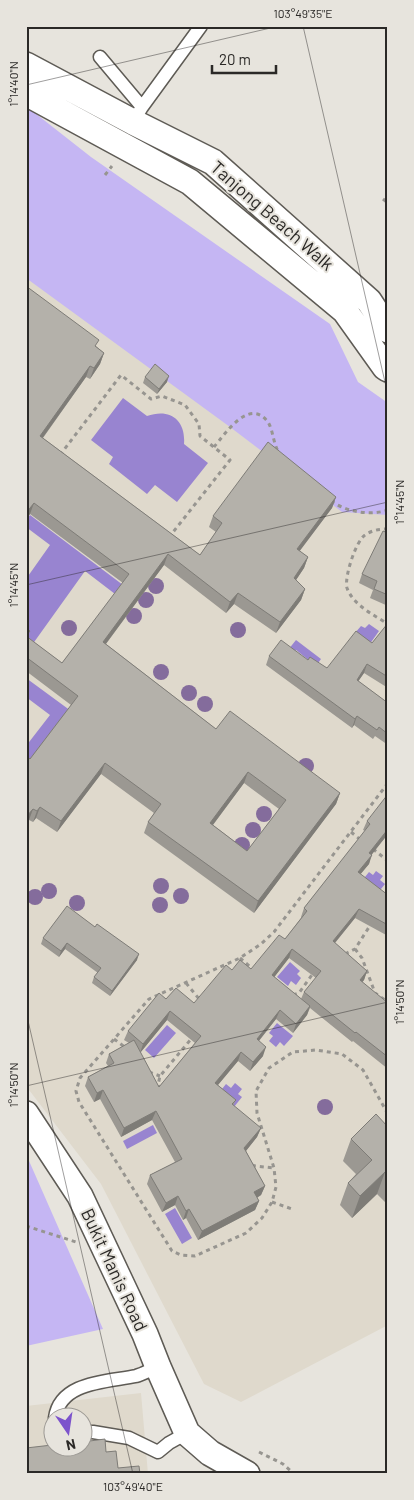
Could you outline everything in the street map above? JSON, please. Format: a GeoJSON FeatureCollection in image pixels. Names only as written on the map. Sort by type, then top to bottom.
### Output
{"type":"FeatureCollection","features":[{"type":"Feature","properties":{"kind":"street","name":"Tanjong Beach Walk"},"geometry":{"type":"LineString","coordinates":[[26,65],[137,115],[213,162],[378,300],[388,330]]}},
{"type":"Feature","properties":{"kind":"street","name":"Tanjong Beach Walk"},"geometry":{"type":"LineString","coordinates":[[26,93],[190,182],[345,311],[388,369]]}},
{"type":"Feature","properties":{"kind":"street"},"geometry":{"type":"LineString","coordinates":[[122,145],[137,115]]}},
{"type":"Feature","properties":{"kind":"street","name":"Bukit Manis Road"},"geometry":{"type":"LineString","coordinates":[[26,1114],[80,1196],[145,1334],[187,1433]]}},
{"type":"Feature","properties":{"kind":"street"},"geometry":{"type":"LineString","coordinates":[[187,1433],[210,1453],[246,1474]]}},
{"type":"Feature","properties":{"kind":"lane"},"geometry":{"type":"LineString","coordinates":[[100,56],[137,115],[201,26]]}},
{"type":"Feature","properties":{"kind":"lane"},"geometry":{"type":"LineString","coordinates":[[57,1408],[64,1398],[85,1385],[138,1375],[158,1367]]}},
{"type":"Feature","properties":{"kind":"lane"},"geometry":{"type":"LineString","coordinates":[[92,1432],[129,1438],[158,1452],[187,1433]]}},
{"type":"Feature","properties":{"kind":"path"},"geometry":{"type":"LineString","coordinates":[[383,199],[388,203]]}},
{"type":"Feature","properties":{"kind":"path"},"geometry":{"type":"LineString","coordinates":[[55,461],[121,375],[151,399],[162,396],[184,405],[199,424],[200,436],[230,460],[165,542]]}},
{"type":"Feature","properties":{"kind":"path"},"geometry":{"type":"LineString","coordinates":[[214,447],[234,422],[246,415],[258,415],[268,422],[275,446],[282,459]]}},
{"type":"Feature","properties":{"kind":"path"},"geometry":{"type":"LineString","coordinates":[[324,497],[339,506],[364,513],[388,510]]}},
{"type":"Feature","properties":{"kind":"path"},"geometry":{"type":"LineString","coordinates":[[388,529],[377,529],[364,535],[357,545],[346,578],[348,589],[360,605],[388,624]]}},
{"type":"Feature","properties":{"kind":"path"},"geometry":{"type":"LineString","coordinates":[[388,783],[274,932],[261,944],[240,958],[149,999],[80,1078],[76,1091],[79,1102],[172,1251],[181,1255],[195,1256],[246,1233],[262,1218],[272,1202],[276,1187],[274,1168],[257,1113],[256,1091],[269,1068],[293,1052],[316,1050],[342,1054],[363,1070],[388,1114]]}},
{"type":"Feature","properties":{"kind":"path"},"geometry":{"type":"LineString","coordinates":[[351,832],[388,861]]}},
{"type":"Feature","properties":{"kind":"path"},"geometry":{"type":"LineString","coordinates":[[340,956],[355,949],[375,916]]}},
{"type":"Feature","properties":{"kind":"path"},"geometry":{"type":"LineString","coordinates":[[355,949],[362,958],[375,993],[388,1002]]}},
{"type":"Feature","properties":{"kind":"path"},"geometry":{"type":"LineString","coordinates":[[240,958],[261,976]]}},
{"type":"Feature","properties":{"kind":"path"},"geometry":{"type":"LineString","coordinates":[[287,995],[299,993],[319,968]]}},
{"type":"Feature","properties":{"kind":"path"},"geometry":{"type":"LineString","coordinates":[[186,983],[203,1004]]}},
{"type":"Feature","properties":{"kind":"path"},"geometry":{"type":"LineString","coordinates":[[163,1094],[158,1085],[160,1076],[196,1034]]}},
{"type":"Feature","properties":{"kind":"path"},"geometry":{"type":"LineString","coordinates":[[114,1038],[130,1051]]}},
{"type":"Feature","properties":{"kind":"path"},"geometry":{"type":"LineString","coordinates":[[146,1071],[160,1076]]}},
{"type":"Feature","properties":{"kind":"path"},"geometry":{"type":"LineString","coordinates":[[247,1161],[255,1166],[274,1168]]}},
{"type":"Feature","properties":{"kind":"path"},"geometry":{"type":"LineString","coordinates":[[272,1202],[292,1209]]}},
{"type":"Feature","properties":{"kind":"path"},"geometry":{"type":"LineString","coordinates":[[26,1226],[82,1244]]}},
{"type":"Feature","properties":{"kind":"path"},"geometry":{"type":"LineString","coordinates":[[256,1451],[282,1464],[294,1474]]}},
{"type":"Feature","properties":{"kind":"shaded area"},"geometry":{"type":"Polygon","coordinates":[[[26,106],[91,157],[330,324],[358,382],[388,403],[388,515],[342,512],[230,427],[26,278],[26,106]]]}},
{"type":"Feature","properties":{"kind":"shaded area"},"geometry":{"type":"Polygon","coordinates":[[[26,253],[388,486],[388,1325],[241,1402],[204,1384],[101,1184],[26,1086],[26,253]]]}},
{"type":"Feature","properties":{"kind":"shaded area"},"geometry":{"type":"Polygon","coordinates":[[[123,398],[147,416],[162,413],[174,418],[182,428],[184,444],[208,463],[177,502],[155,485],[147,494],[109,464],[113,457],[91,440],[123,398]]]}},
{"type":"Feature","properties":{"kind":"shaded area"},"geometry":{"type":"Polygon","coordinates":[[[30,515],[123,585],[115,594],[85,571],[32,645],[26,642],[26,579],[50,545],[26,527],[26,520],[30,515]]]}},
{"type":"Feature","properties":{"kind":"shaded area"},"geometry":{"type":"Polygon","coordinates":[[[369,624],[379,631],[367,648],[355,633],[361,626],[365,628],[369,624]]]}},
{"type":"Feature","properties":{"kind":"shaded area"},"geometry":{"type":"Polygon","coordinates":[[[296,640],[321,659],[316,666],[296,650],[293,654],[288,650],[296,640]]]}},
{"type":"Feature","properties":{"kind":"shaded area"},"geometry":{"type":"Polygon","coordinates":[[[26,678],[71,711],[26,770],[26,746],[50,715],[26,697],[26,678]]]}},
{"type":"Feature","properties":{"kind":"shaded area"},"geometry":{"type":"Polygon","coordinates":[[[376,871],[383,876],[380,880],[385,884],[377,894],[361,882],[369,872],[373,875],[376,871]]]}},
{"type":"Feature","properties":{"kind":"shaded area"},"geometry":{"type":"Polygon","coordinates":[[[290,962],[300,971],[297,974],[301,978],[296,985],[291,981],[288,986],[277,977],[290,962]]]}},
{"type":"Feature","properties":{"kind":"shaded area"},"geometry":{"type":"Polygon","coordinates":[[[277,1023],[293,1036],[284,1046],[280,1042],[276,1047],[269,1041],[273,1036],[269,1033],[277,1023]]]}},
{"type":"Feature","properties":{"kind":"shaded area"},"geometry":{"type":"Polygon","coordinates":[[[167,1025],[176,1033],[154,1058],[145,1050],[167,1025]]]}},
{"type":"Feature","properties":{"kind":"shaded area"},"geometry":{"type":"Polygon","coordinates":[[[235,1083],[242,1089],[238,1094],[242,1097],[234,1107],[218,1094],[226,1084],[231,1088],[235,1083]]]}},
{"type":"Feature","properties":{"kind":"shaded area"},"geometry":{"type":"Polygon","coordinates":[[[153,1125],[157,1133],[127,1149],[123,1141],[153,1125]]]}},
{"type":"Feature","properties":{"kind":"shaded area"},"geometry":{"type":"Polygon","coordinates":[[[26,1154],[103,1329],[26,1346],[26,1154]]]}},
{"type":"Feature","properties":{"kind":"shaded area"},"geometry":{"type":"Polygon","coordinates":[[[175,1208],[192,1238],[182,1244],[165,1214],[175,1208]]]}},
{"type":"Feature","properties":{"kind":"shaded area"},"geometry":{"type":"Polygon","coordinates":[[[141,1393],[148,1474],[26,1474],[26,1406],[141,1393]]]}},
{"type":"Feature","properties":{"kind":"building"},"geometry":{"type":"Polygon","coordinates":[[[26,286],[99,340],[95,346],[104,353],[94,368],[90,366],[40,436],[200,555],[222,523],[213,516],[268,442],[336,497],[297,549],[308,557],[294,578],[305,589],[280,622],[238,593],[230,602],[168,554],[103,642],[216,729],[230,711],[340,793],[258,901],[148,822],[161,804],[105,763],[61,821],[40,807],[37,811],[33,809],[26,817],[26,756],[30,759],[78,696],[26,657],[26,636],[62,663],[129,574],[34,503],[26,513],[26,286]],[[248,772],[210,823],[247,851],[286,800],[248,772]]]}},
{"type":"Feature","properties":{"kind":"building"},"geometry":{"type":"Polygon","coordinates":[[[155,364],[169,376],[159,389],[145,377],[155,364]]]}},
{"type":"Feature","properties":{"kind":"building"},"geometry":{"type":"Polygon","coordinates":[[[383,531],[388,533],[388,595],[374,589],[377,581],[362,574],[383,531]]]}},
{"type":"Feature","properties":{"kind":"building"},"geometry":{"type":"Polygon","coordinates":[[[388,623],[388,677],[367,664],[357,680],[388,703],[388,734],[379,727],[377,730],[357,716],[355,719],[269,656],[281,640],[308,660],[310,657],[327,668],[356,631],[372,643],[388,623]]]}},
{"type":"Feature","properties":{"kind":"building"},"geometry":{"type":"Polygon","coordinates":[[[26,628],[30,631],[26,636],[26,628]]]}},
{"type":"Feature","properties":{"kind":"building"},"geometry":{"type":"Polygon","coordinates":[[[388,794],[388,829],[369,853],[372,855],[358,872],[388,895],[388,925],[359,909],[333,941],[367,971],[360,980],[388,1003],[388,1057],[304,992],[321,971],[292,949],[272,975],[310,1006],[296,1024],[280,1010],[257,1039],[266,1047],[253,1062],[241,1052],[215,1083],[236,1100],[232,1104],[261,1128],[244,1148],[265,1186],[254,1192],[259,1201],[202,1231],[189,1209],[186,1211],[178,1196],[166,1203],[150,1175],[182,1159],[156,1111],[124,1128],[103,1090],[97,1093],[88,1077],[114,1063],[109,1054],[134,1040],[159,1087],[201,1036],[170,1011],[143,1044],[128,1031],[159,993],[166,999],[176,988],[194,1003],[226,965],[232,970],[240,960],[251,969],[279,935],[285,939],[307,911],[304,908],[370,824],[367,821],[388,794]]]}},
{"type":"Feature","properties":{"kind":"building"},"geometry":{"type":"Polygon","coordinates":[[[67,906],[95,927],[97,924],[139,954],[112,991],[94,977],[101,968],[67,943],[61,951],[43,938],[67,906]]]}},
{"type":"Feature","properties":{"kind":"building"},"geometry":{"type":"Polygon","coordinates":[[[376,1114],[388,1127],[388,1175],[385,1172],[360,1196],[348,1183],[372,1160],[351,1139],[376,1114]]]}},
{"type":"Feature","properties":{"kind":"building"},"geometry":{"type":"Polygon","coordinates":[[[105,1439],[106,1452],[116,1451],[118,1468],[139,1466],[140,1474],[26,1474],[26,1448],[42,1446],[42,1458],[92,1458],[92,1441],[105,1439]]]}}]}
